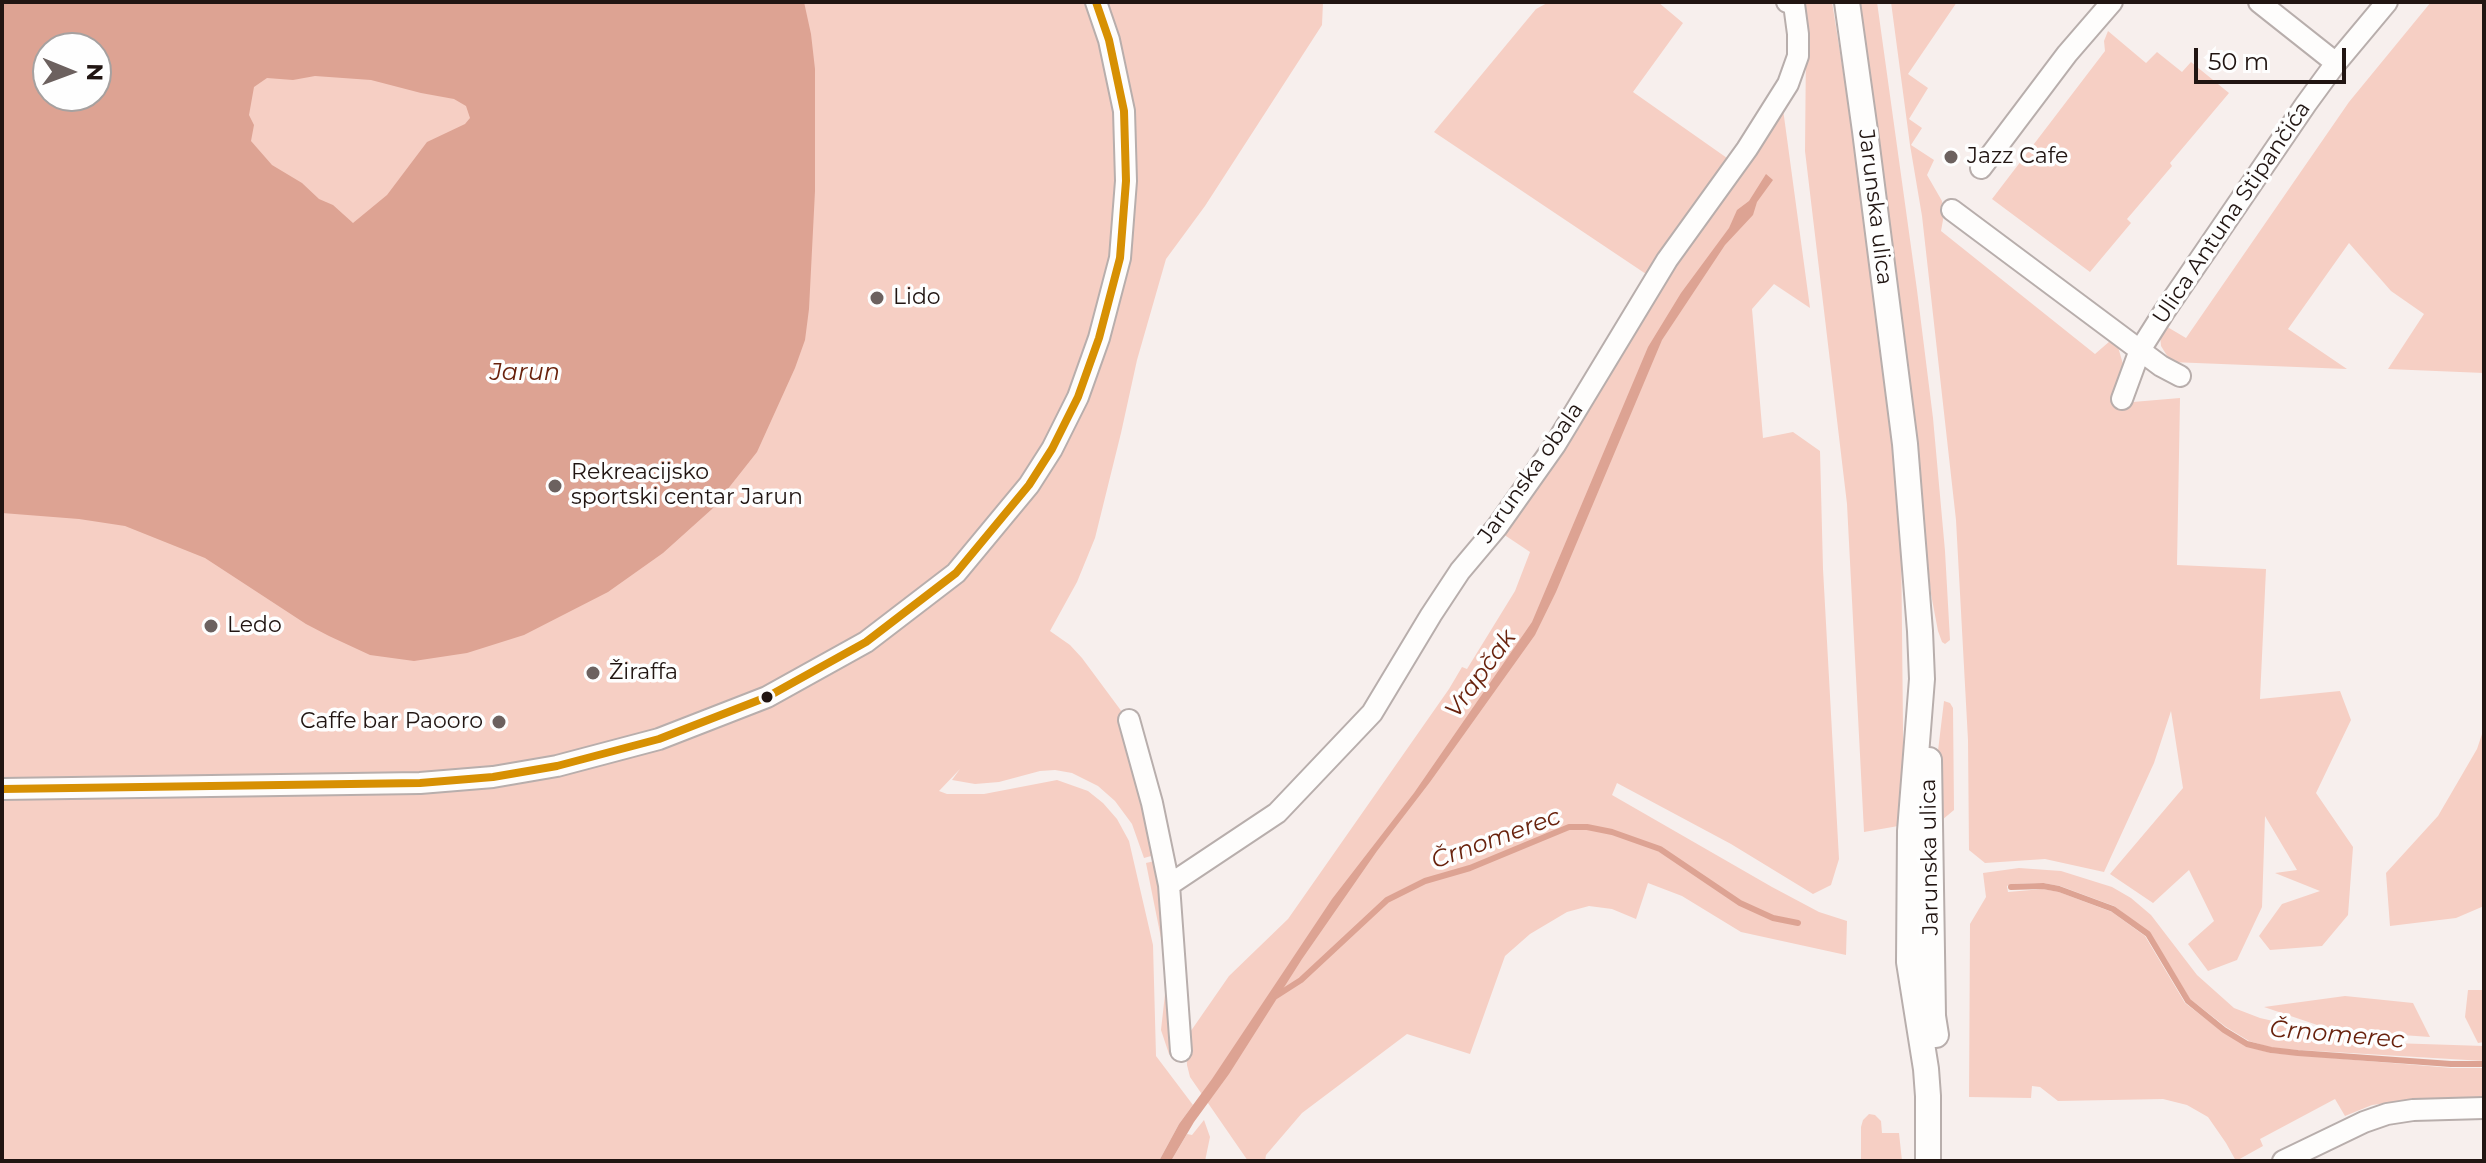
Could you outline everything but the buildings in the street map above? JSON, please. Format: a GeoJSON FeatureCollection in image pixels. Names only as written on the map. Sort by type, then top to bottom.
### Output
{"type":"FeatureCollection","features":[{"type":"Feature","properties":{"kind":"street"},"geometry":{"type":"LineString","coordinates":[[2,789],[420,783],[493,777],[557,766],[659,739],[767,697],[866,642],[956,573],[1029,485],[1052,449],[1078,397],[1099,338],[1120,258],[1126,181],[1124,111],[1109,40],[1096,2]]}},
{"type":"Feature","properties":{"kind":"street","name":"Jarunska obala"},"geometry":{"type":"LineString","coordinates":[[1169,885],[1277,813],[1372,713],[1460,571],[1497,527],[1555,445],[1667,260],[1747,149],[1788,84],[1798,56],[1798,34],[1794,4],[1787,2]]}},
{"type":"Feature","properties":{"kind":"street","name":"Jarunska ulica"},"geometry":{"type":"LineString","coordinates":[[1847,2],[1905,444],[1914,555],[1922,679],[1910,831],[1909,962],[1926,1069],[1928,1161]]}},
{"type":"Feature","properties":{"kind":"street"},"geometry":{"type":"LineString","coordinates":[[1981,168],[2067,54],[2112,2]]}},
{"type":"Feature","properties":{"kind":"street"},"geometry":{"type":"LineString","coordinates":[[2259,2],[2336,63]]}},
{"type":"Feature","properties":{"kind":"street","name":"Ulica Antuna Stipančića"},"geometry":{"type":"LineString","coordinates":[[2122,399],[2140,350],[2173,299],[2336,63],[2387,2]]}},
{"type":"Feature","properties":{"kind":"street","name":"Ulica Antuna Stipančića"},"geometry":{"type":"LineString","coordinates":[[1952,210],[2140,350],[2180,376]]}},
{"type":"Feature","properties":{"kind":"street","name":"Jarunska ulica"},"geometry":{"type":"LineString","coordinates":[[1914,555],[1925,590],[1934,647],[1936,710],[1929,757],[1933,1016],[1942,1078],[1943,1161]]}},
{"type":"Feature","properties":{"kind":"street"},"geometry":{"type":"LineString","coordinates":[[1129,720],[1152,803],[1169,885],[1181,1051]]}},
{"type":"Feature","properties":{"kind":"street"},"geometry":{"type":"LineString","coordinates":[[2283,1161],[2387,1114],[2484,1108]]}},
{"type":"Feature","properties":{"kind":"street"},"geometry":{"type":"LineString","coordinates":[[2323,1161],[2327,1139]]}},
{"type":"Feature","properties":{"kind":"shaded area","name":"Rekreacijsko sportski centar Jarun"},"geometry":{"type":"Polygon","coordinates":[[[2,2],[1323,2],[1322,25],[1205,206],[1166,259],[1137,360],[1095,538],[1077,582],[1050,631],[1082,658],[1125,716],[1158,854],[1144,858],[1132,824],[1115,801],[1098,786],[1072,773],[1040,771],[999,782],[975,784],[952,780],[960,769],[939,791],[947,794],[984,794],[1057,780],[1088,791],[1117,819],[1129,841],[1153,945],[1156,1056],[1193,1105],[1159,1161],[2,1161],[2,2]]]}},
{"type":"Feature","properties":{"kind":"shaded area"},"geometry":{"type":"Polygon","coordinates":[[[1549,2],[1658,2],[1683,23],[1633,92],[1727,158],[1646,274],[1434,132],[1536,9],[1549,2]]]}},
{"type":"Feature","properties":{"kind":"shaded area"},"geometry":{"type":"Polygon","coordinates":[[[1800,2],[1832,2],[1861,184],[1896,447],[1901,533],[1904,825],[1864,832],[1847,504],[1805,151],[1806,48],[1800,2]]]}},
{"type":"Feature","properties":{"kind":"shaded area"},"geometry":{"type":"Polygon","coordinates":[[[1859,2],[1877,2],[1917,290],[1945,551],[1950,640],[1945,644],[1938,631],[1931,594],[1905,337],[1859,2]]]}},
{"type":"Feature","properties":{"kind":"shaded area"},"geometry":{"type":"Polygon","coordinates":[[[1891,2],[1957,2],[1908,74],[1928,88],[1909,119],[1922,128],[1911,145],[1934,160],[1927,175],[1942,201],[1941,231],[2095,354],[2110,341],[2118,347],[2123,364],[2111,399],[2121,403],[2180,398],[2177,565],[2266,569],[2260,699],[2340,691],[2351,720],[2316,793],[2353,847],[2348,915],[2322,946],[2270,950],[2259,936],[2282,904],[2320,891],[2275,873],[2297,870],[2265,816],[2262,907],[2237,960],[2208,971],[2188,944],[2214,921],[2189,870],[2153,903],[2110,874],[2183,788],[2171,711],[2154,763],[2104,872],[2045,859],[1985,863],[1969,850],[1968,740],[1956,520],[1922,216],[1910,145],[1891,2]]]}},
{"type":"Feature","properties":{"kind":"shaded area"},"geometry":{"type":"Polygon","coordinates":[[[2431,2],[2484,2],[2484,373],[2388,369],[2424,314],[2391,291],[2349,243],[2288,329],[2347,369],[2171,362],[2161,346],[2160,335],[2164,325],[2186,338],[2349,102],[2431,2]]]}},
{"type":"Feature","properties":{"kind":"shaded area"},"geometry":{"type":"Polygon","coordinates":[[[2108,31],[2146,63],[2157,52],[2182,72],[2191,62],[2229,93],[2170,163],[2172,166],[2127,219],[2131,223],[2090,272],[1992,199],[2105,51],[2104,41],[2108,31]]]}},
{"type":"Feature","properties":{"kind":"shaded area"},"geometry":{"type":"Polygon","coordinates":[[[1783,109],[1810,308],[1774,284],[1752,309],[1763,438],[1793,432],[1820,451],[1823,569],[1839,859],[1831,885],[1813,894],[1731,844],[1617,783],[1612,795],[1772,887],[1819,912],[1847,921],[1846,955],[1741,932],[1682,896],[1648,883],[1636,919],[1612,909],[1589,906],[1567,912],[1530,934],[1505,956],[1470,1054],[1407,1034],[1302,1113],[1266,1155],[1265,1161],[1248,1161],[1190,1077],[1186,1038],[1229,976],[1288,919],[1462,667],[1467,669],[1515,591],[1530,552],[1500,532],[1666,269],[1783,109]]]}},
{"type":"Feature","properties":{"kind":"shaded area"},"geometry":{"type":"Polygon","coordinates":[[[1944,701],[1953,708],[1954,810],[1942,820],[1937,759],[1944,701]]]}},
{"type":"Feature","properties":{"kind":"shaded area"},"geometry":{"type":"Polygon","coordinates":[[[2484,728],[2484,906],[2456,918],[2390,926],[2386,873],[2438,816],[2477,749],[2484,728]]]}},
{"type":"Feature","properties":{"kind":"shaded area"},"geometry":{"type":"Polygon","coordinates":[[[1159,860],[1178,1053],[1176,1062],[1169,1054],[1161,1030],[1165,994],[1164,953],[1146,863],[1159,860]]]}},
{"type":"Feature","properties":{"kind":"shaded area"},"geometry":{"type":"Polygon","coordinates":[[[2019,868],[2061,871],[2112,887],[2131,898],[2151,915],[2197,975],[2234,1008],[2260,1018],[2325,1033],[2392,1043],[2484,1046],[2484,1061],[2272,1048],[2249,1041],[2190,999],[2150,933],[2114,906],[2060,886],[2043,883],[2007,886],[2008,892],[2043,889],[2059,892],[2112,912],[2145,936],[2185,1003],[2246,1046],[2271,1053],[2484,1068],[2484,1099],[2410,1100],[2372,1105],[2345,1116],[2335,1099],[2260,1139],[2263,1146],[2236,1161],[2208,1117],[2187,1105],[2163,1099],[2058,1101],[2040,1087],[2032,1086],[2031,1098],[1969,1097],[1970,924],[1986,897],[1983,873],[2019,868]]]}},
{"type":"Feature","properties":{"kind":"shaded area"},"geometry":{"type":"Polygon","coordinates":[[[2468,990],[2484,990],[2484,1042],[2478,1043],[2465,1017],[2468,990]]]}},
{"type":"Feature","properties":{"kind":"shaded area"},"geometry":{"type":"Polygon","coordinates":[[[2345,996],[2413,1003],[2430,1037],[2332,1030],[2264,1007],[2345,996]]]}},
{"type":"Feature","properties":{"kind":"shaded area"},"geometry":{"type":"Polygon","coordinates":[[[1869,1114],[1881,1121],[1882,1133],[1899,1133],[1902,1161],[1861,1161],[1861,1127],[1869,1114]]]}},
{"type":"Feature","properties":{"kind":"shaded area"},"geometry":{"type":"Polygon","coordinates":[[[1204,1120],[1210,1137],[1205,1161],[1171,1161],[1187,1134],[1192,1135],[1204,1120]]]}},
{"type":"Feature","properties":{"kind":"water","name":"Jarun"},"geometry":{"type":"Polygon","coordinates":[[[2,2],[804,2],[815,69],[815,191],[805,340],[757,452],[712,509],[663,553],[608,592],[524,635],[467,653],[414,661],[370,655],[329,636],[205,558],[125,526],[2,513],[2,2]],[[315,76],[293,80],[267,78],[254,87],[249,115],[254,125],[251,141],[272,165],[302,183],[319,199],[333,205],[353,223],[387,195],[427,142],[465,124],[470,118],[466,106],[454,99],[371,80],[315,76]]]}},
{"type":"Feature","properties":{"kind":"water"},"geometry":{"type":"Polygon","coordinates":[[[1766,174],[1773,180],[1757,202],[1753,215],[1725,245],[1662,340],[1535,635],[1302,959],[1171,1161],[1159,1161],[1179,1124],[1332,899],[1414,793],[1532,622],[1648,347],[1681,293],[1729,228],[1737,210],[1749,201],[1766,174]]]}},
{"type":"Feature","properties":{"kind":"waterway","name":"Črnomerec"},"geometry":{"type":"LineString","coordinates":[[1276,996],[1301,980],[1387,900],[1425,881],[1470,868],[1569,827],[1612,832],[1660,849],[1740,903],[1773,918],[1798,923]]}},
{"type":"Feature","properties":{"kind":"waterway","name":"Črnomerec"},"geometry":{"type":"LineString","coordinates":[[2011,887],[2059,889],[2113,909],[2148,934],[2188,1001],[2247,1044],[2298,1053],[2484,1064]]}},
{"type":"Feature","properties":{"kind":"transit line"},"geometry":{"type":"LineString","coordinates":[[2,789],[420,783],[493,777],[557,766],[659,739],[767,697],[866,642],[956,573],[1029,485],[1052,449],[1078,397],[1099,338],[1120,258],[1126,181],[1124,111],[1109,40],[1096,2]]}},
{"type":"Feature","properties":{"kind":"place","name":"Jazz Cafe"},"geometry":{"type":"Point","coordinates":[1951,157]}},
{"type":"Feature","properties":{"kind":"place","name":"Lido"},"geometry":{"type":"Point","coordinates":[877,298]}},
{"type":"Feature","properties":{"kind":"place","name":"Rekreacijsko sportski centar Jarun"},"geometry":{"type":"Point","coordinates":[555,486]}},
{"type":"Feature","properties":{"kind":"place","name":"Ledo"},"geometry":{"type":"Point","coordinates":[211,626]}},
{"type":"Feature","properties":{"kind":"place","name":"Žiraffa"},"geometry":{"type":"Point","coordinates":[593,673]}},
{"type":"Feature","properties":{"kind":"place","name":"Caffe bar Paooro"},"geometry":{"type":"Point","coordinates":[499,722]}},
{"type":"Feature","properties":{"kind":"water label","name":"Vrapčak"},"geometry":{"type":"Point","coordinates":[1481,674]}}]}
